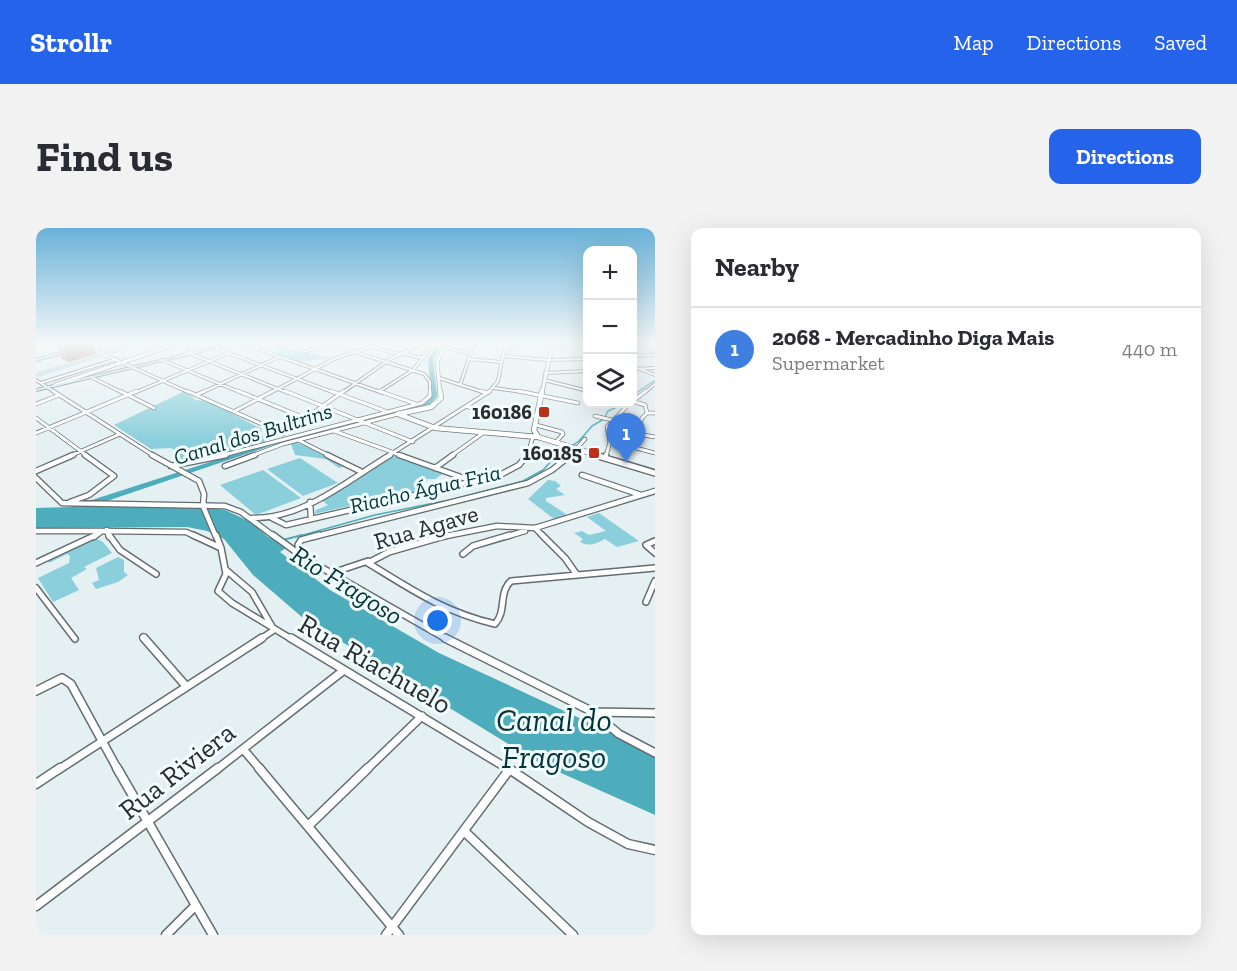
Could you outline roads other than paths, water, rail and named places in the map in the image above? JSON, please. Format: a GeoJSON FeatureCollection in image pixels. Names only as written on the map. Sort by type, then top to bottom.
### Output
{"type":"FeatureCollection","features":[{"type":"Feature","properties":{"kind":"main road"},"geometry":{"type":"LineString","coordinates":[[36,390],[100,375]]}},
{"type":"Feature","properties":{"kind":"street"},"geometry":{"type":"LineString","coordinates":[[38,382],[60,375]]}},
{"type":"Feature","properties":{"kind":"street"},"geometry":{"type":"LineString","coordinates":[[55,386],[86,375]]}},
{"type":"Feature","properties":{"kind":"street"},"geometry":{"type":"LineString","coordinates":[[151,375],[264,425]]}},
{"type":"Feature","properties":{"kind":"street"},"geometry":{"type":"LineString","coordinates":[[36,433],[173,375]]}},
{"type":"Feature","properties":{"kind":"street"},"geometry":{"type":"LineString","coordinates":[[197,375],[312,421]]}},
{"type":"Feature","properties":{"kind":"street"},"geometry":{"type":"LineString","coordinates":[[196,395],[239,375]]}},
{"type":"Feature","properties":{"kind":"street"},"geometry":{"type":"LineString","coordinates":[[244,375],[413,442]]}},
{"type":"Feature","properties":{"kind":"street"},"geometry":{"type":"LineString","coordinates":[[289,375],[386,411]]}},
{"type":"Feature","properties":{"kind":"street"},"geometry":{"type":"LineString","coordinates":[[235,411],[303,375]]}},
{"type":"Feature","properties":{"kind":"street"},"geometry":{"type":"LineString","coordinates":[[332,375],[417,404]]}},
{"type":"Feature","properties":{"kind":"street"},"geometry":{"type":"LineString","coordinates":[[283,434],[321,405],[368,375]]}},
{"type":"Feature","properties":{"kind":"street"},"geometry":{"type":"LineString","coordinates":[[380,391],[405,375]]}},
{"type":"Feature","properties":{"kind":"street"},"geometry":{"type":"LineString","coordinates":[[171,466],[226,456],[354,419],[423,403],[430,396],[430,382],[425,375]]}},
{"type":"Feature","properties":{"kind":"street"},"geometry":{"type":"LineString","coordinates":[[225,466],[283,444],[361,422],[429,407],[442,395],[439,375]]}},
{"type":"Feature","properties":{"kind":"street"},"geometry":{"type":"LineString","coordinates":[[460,385],[463,375]]}},
{"type":"Feature","properties":{"kind":"street"},"geometry":{"type":"LineString","coordinates":[[250,518],[272,518],[310,502],[413,442],[477,400],[494,388],[499,375]]}},
{"type":"Feature","properties":{"kind":"street"},"geometry":{"type":"LineString","coordinates":[[272,518],[285,525],[474,482],[508,472],[520,465],[528,456],[536,437],[534,430],[545,375]]}},
{"type":"Feature","properties":{"kind":"street"},"geometry":{"type":"LineString","coordinates":[[91,377],[154,408]]}},
{"type":"Feature","properties":{"kind":"street"},"geometry":{"type":"LineString","coordinates":[[439,378],[487,393]]}},
{"type":"Feature","properties":{"kind":"street"},"geometry":{"type":"LineString","coordinates":[[544,380],[583,390]]}},
{"type":"Feature","properties":{"kind":"street"},"geometry":{"type":"LineString","coordinates":[[38,382],[189,476]]}},
{"type":"Feature","properties":{"kind":"street"},"geometry":{"type":"LineString","coordinates":[[637,398],[655,384]]}},
{"type":"Feature","properties":{"kind":"street"},"geometry":{"type":"LineString","coordinates":[[494,388],[542,394],[578,403]]}},
{"type":"Feature","properties":{"kind":"street"},"geometry":{"type":"LineString","coordinates":[[36,404],[59,395]]}},
{"type":"Feature","properties":{"kind":"street"},"geometry":{"type":"LineString","coordinates":[[637,403],[645,404],[647,413]]}},
{"type":"Feature","properties":{"kind":"street"},"geometry":{"type":"LineString","coordinates":[[468,406],[537,416]]}},
{"type":"Feature","properties":{"kind":"street"},"geometry":{"type":"LineString","coordinates":[[605,458],[610,442],[607,427],[625,408]]}},
{"type":"Feature","properties":{"kind":"street"},"geometry":{"type":"LineString","coordinates":[[621,444],[639,428],[642,418],[647,413],[655,413]]}},
{"type":"Feature","properties":{"kind":"street"},"geometry":{"type":"LineString","coordinates":[[398,414],[435,428],[536,437],[655,473]]}},
{"type":"Feature","properties":{"kind":"street"},"geometry":{"type":"LineString","coordinates":[[595,416],[612,420]]}},
{"type":"Feature","properties":{"kind":"street"},"geometry":{"type":"LineString","coordinates":[[36,418],[114,477],[89,495],[65,503]]}},
{"type":"Feature","properties":{"kind":"street"},"geometry":{"type":"LineString","coordinates":[[536,425],[562,432],[563,434],[556,442]]}},
{"type":"Feature","properties":{"kind":"street"},"geometry":{"type":"LineString","coordinates":[[333,430],[474,482]]}},
{"type":"Feature","properties":{"kind":"street"},"geometry":{"type":"LineString","coordinates":[[633,432],[655,437]]}},
{"type":"Feature","properties":{"kind":"street"},"geometry":{"type":"LineString","coordinates":[[435,468],[483,433]]}},
{"type":"Feature","properties":{"kind":"street"},"geometry":{"type":"LineString","coordinates":[[36,471],[120,434]]}},
{"type":"Feature","properties":{"kind":"street"},"geometry":{"type":"LineString","coordinates":[[303,557],[298,545],[299,540],[528,483],[547,473],[577,449],[585,439]]}},
{"type":"Feature","properties":{"kind":"street"},"geometry":{"type":"LineString","coordinates":[[300,441],[362,472]]}},
{"type":"Feature","properties":{"kind":"street"},"geometry":{"type":"LineString","coordinates":[[610,442],[655,453]]}},
{"type":"Feature","properties":{"kind":"street"},"geometry":{"type":"LineString","coordinates":[[582,475],[642,496]]}},
{"type":"Feature","properties":{"kind":"street","name":"Rua Riachuelo"},"geometry":{"type":"LineString","coordinates":[[189,476],[199,481],[204,494],[203,505],[221,548],[226,570],[218,590],[219,593],[274,630],[422,716],[588,822],[628,844],[655,850]]}},
{"type":"Feature","properties":{"kind":"street"},"geometry":{"type":"LineString","coordinates":[[36,478],[59,502],[65,503],[225,506],[250,518],[303,557],[449,640],[593,712],[620,734],[655,753]]}},
{"type":"Feature","properties":{"kind":"street","name":"Rua Agave"},"geometry":{"type":"LineString","coordinates":[[577,575],[509,582],[502,592],[499,622],[494,624],[446,609],[419,597],[370,566],[368,561],[401,548],[476,529],[501,525],[532,529],[655,491]]}},
{"type":"Feature","properties":{"kind":"street"},"geometry":{"type":"LineString","coordinates":[[310,502],[310,518]]}},
{"type":"Feature","properties":{"kind":"street"},"geometry":{"type":"LineString","coordinates":[[463,554],[473,546],[532,529],[565,558],[577,575],[655,568]]}},
{"type":"Feature","properties":{"kind":"street"},"geometry":{"type":"LineString","coordinates":[[36,531],[186,532],[221,548]]}},
{"type":"Feature","properties":{"kind":"street"},"geometry":{"type":"LineString","coordinates":[[36,563],[90,540],[104,531]]}},
{"type":"Feature","properties":{"kind":"street"},"geometry":{"type":"LineString","coordinates":[[104,531],[123,553],[156,574]]}},
{"type":"Feature","properties":{"kind":"street"},"geometry":{"type":"LineString","coordinates":[[655,541],[646,545],[655,553]]}},
{"type":"Feature","properties":{"kind":"street"},"geometry":{"type":"LineString","coordinates":[[332,573],[368,561]]}},
{"type":"Feature","properties":{"kind":"street"},"geometry":{"type":"LineString","coordinates":[[36,784],[274,630],[252,592],[226,570]]}},
{"type":"Feature","properties":{"kind":"street"},"geometry":{"type":"LineString","coordinates":[[646,602],[655,581]]}},
{"type":"Feature","properties":{"kind":"street"},"geometry":{"type":"LineString","coordinates":[[36,588],[75,639]]}},
{"type":"Feature","properties":{"kind":"street"},"geometry":{"type":"LineString","coordinates":[[143,637],[186,686]]}},
{"type":"Feature","properties":{"kind":"street","name":"Rua Riviera"},"geometry":{"type":"LineString","coordinates":[[36,906],[148,823],[344,670]]}},
{"type":"Feature","properties":{"kind":"street"},"geometry":{"type":"LineString","coordinates":[[36,692],[62,678],[69,681],[213,935]]}},
{"type":"Feature","properties":{"kind":"street"},"geometry":{"type":"LineString","coordinates":[[593,712],[655,712]]}},
{"type":"Feature","properties":{"kind":"street"},"geometry":{"type":"LineString","coordinates":[[308,826],[422,716]]}},
{"type":"Feature","properties":{"kind":"street"},"geometry":{"type":"LineString","coordinates":[[243,749],[399,935]]}},
{"type":"Feature","properties":{"kind":"street"},"geometry":{"type":"LineString","coordinates":[[386,935],[509,770]]}},
{"type":"Feature","properties":{"kind":"street"},"geometry":{"type":"LineString","coordinates":[[465,832],[573,935]]}},
{"type":"Feature","properties":{"kind":"street"},"geometry":{"type":"LineString","coordinates":[[166,935],[195,906]]}},
{"type":"Feature","properties":{"kind":"water","name":"Canal do Fragoso"},"geometry":{"type":"Polygon","coordinates":[[[429,375],[435,375],[437,396],[429,405],[362,420],[273,445],[92,506],[188,505],[225,510],[251,522],[286,548],[280,552],[330,590],[439,653],[655,753],[655,815],[541,764],[303,618],[253,575],[224,539],[207,531],[187,527],[36,528],[36,508],[70,507],[260,446],[357,418],[424,403],[431,396],[429,375]]]}},
{"type":"Feature","properties":{"kind":"waterway","name":"Riacho Água Fria"},"geometry":{"type":"LineString","coordinates":[[637,393],[655,380]]}},
{"type":"Feature","properties":{"kind":"waterway","name":"Riacho Água Fria"},"geometry":{"type":"LineString","coordinates":[[296,537],[375,515],[454,499],[523,481],[543,470],[555,457],[579,441],[592,426],[604,419],[608,411],[615,408]]}},
{"type":"Feature","properties":{"kind":"waterway","name":"Riacho Água Fria"},"geometry":{"type":"LineString","coordinates":[[283,540],[302,535]]}},
{"type":"Feature","properties":{"kind":"place","name":"160186"},"geometry":{"type":"Point","coordinates":[544,412]}},
{"type":"Feature","properties":{"kind":"place","name":"160185"},"geometry":{"type":"Point","coordinates":[594,453]}},
{"type":"Feature","properties":{"kind":"place","name":"2068 - Mercadinho Diga Mais"},"geometry":{"type":"Point","coordinates":[626,463]}},
{"type":"Feature","properties":{"kind":"water label","name":"Canal dos Bultrins"},"geometry":{"type":"Point","coordinates":[253,434]}},
{"type":"Feature","properties":{"kind":"water label","name":"Rio Fragoso"},"geometry":{"type":"Point","coordinates":[347,585]}}]}
